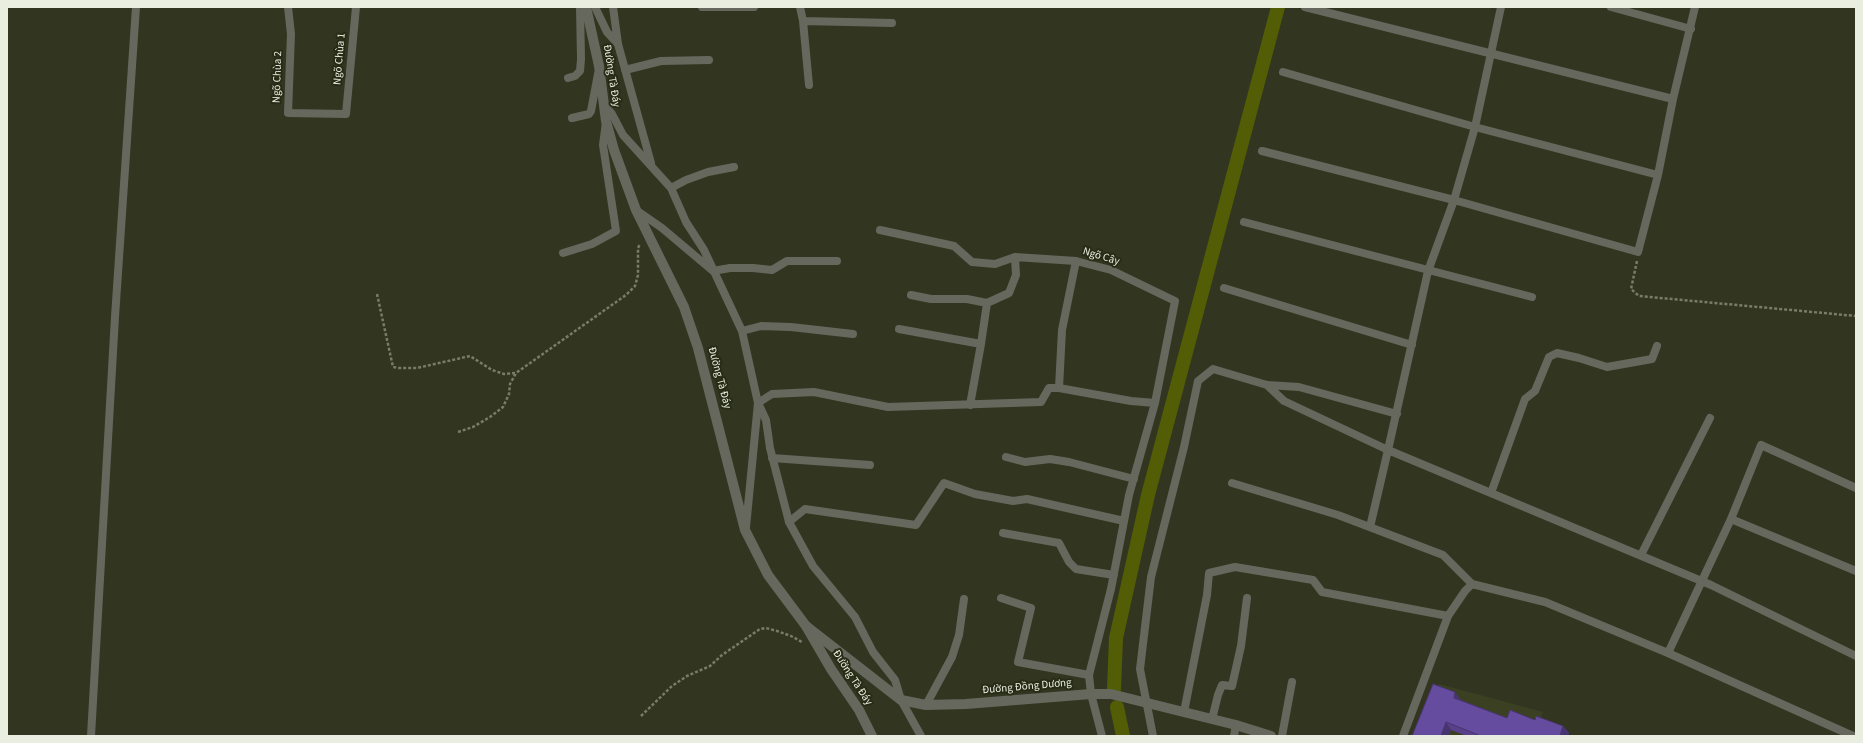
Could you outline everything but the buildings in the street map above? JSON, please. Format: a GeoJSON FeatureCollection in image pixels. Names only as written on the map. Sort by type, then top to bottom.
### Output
{"type":"FeatureCollection","features":[{"type":"Feature","properties":{"kind":"street","name":"Đường Tà Đáy"},"geometry":{"type":"LineString","coordinates":[[586,7],[599,66],[606,121],[614,150],[636,210],[684,307],[698,348],[745,530],[768,575],[806,626],[831,669],[859,710],[872,736]]}},
{"type":"Feature","properties":{"kind":"street","name":"Đường Đồng Dương"},"geometry":{"type":"LineString","coordinates":[[806,626],[901,700],[926,705],[1111,694],[1236,725],[1271,736]]}},
{"type":"Feature","properties":{"kind":"lane"},"geometry":{"type":"LineString","coordinates":[[91,736],[115,317],[136,7]]}},
{"type":"Feature","properties":{"kind":"lane","name":"Ngõ Chùa 2"},"geometry":{"type":"LineString","coordinates":[[288,7],[291,34],[288,113],[346,114]]}},
{"type":"Feature","properties":{"kind":"lane","name":"Ngõ Chùa 1"},"geometry":{"type":"LineString","coordinates":[[346,114],[356,7]]}},
{"type":"Feature","properties":{"kind":"lane"},"geometry":{"type":"LineString","coordinates":[[568,78],[575,76],[580,71],[580,7]]}},
{"type":"Feature","properties":{"kind":"lane"},"geometry":{"type":"LineString","coordinates":[[595,7],[607,32],[618,44]]}},
{"type":"Feature","properties":{"kind":"lane"},"geometry":{"type":"LineString","coordinates":[[613,7],[618,44],[651,165]]}},
{"type":"Feature","properties":{"kind":"lane"},"geometry":{"type":"LineString","coordinates":[[702,7],[754,7]]}},
{"type":"Feature","properties":{"kind":"lane"},"geometry":{"type":"LineString","coordinates":[[800,7],[803,20],[809,85]]}},
{"type":"Feature","properties":{"kind":"lane"},"geometry":{"type":"LineString","coordinates":[[1304,7],[1673,99]]}},
{"type":"Feature","properties":{"kind":"lane"},"geometry":{"type":"LineString","coordinates":[[1370,527],[1428,271],[1454,200],[1475,127],[1501,7]]}},
{"type":"Feature","properties":{"kind":"lane"},"geometry":{"type":"LineString","coordinates":[[1611,7],[1690,29]]}},
{"type":"Feature","properties":{"kind":"lane"},"geometry":{"type":"LineString","coordinates":[[1262,151],[1454,200],[1638,252],[1658,175],[1673,99],[1695,7]]}},
{"type":"Feature","properties":{"kind":"lane"},"geometry":{"type":"LineString","coordinates":[[803,20],[892,23]]}},
{"type":"Feature","properties":{"kind":"lane"},"geometry":{"type":"LineString","coordinates":[[625,70],[660,61],[709,60]]}},
{"type":"Feature","properties":{"kind":"lane"},"geometry":{"type":"LineString","coordinates":[[572,118],[589,114],[591,111],[599,66]]}},
{"type":"Feature","properties":{"kind":"lane"},"geometry":{"type":"LineString","coordinates":[[1283,72],[1475,127],[1658,175]]}},
{"type":"Feature","properties":{"kind":"lane"},"geometry":{"type":"LineString","coordinates":[[604,105],[612,114],[623,135],[671,188],[686,222],[704,250],[742,331],[758,403],[766,420],[772,458],[790,522],[813,566],[854,618],[873,652],[895,680],[901,700],[921,736]]}},
{"type":"Feature","properties":{"kind":"lane"},"geometry":{"type":"LineString","coordinates":[[563,253],[592,244],[616,230],[603,145],[606,121]]}},
{"type":"Feature","properties":{"kind":"lane"},"geometry":{"type":"LineString","coordinates":[[671,188],[686,180],[708,172],[734,167]]}},
{"type":"Feature","properties":{"kind":"lane"},"geometry":{"type":"LineString","coordinates":[[636,210],[673,237],[713,271]]}},
{"type":"Feature","properties":{"kind":"lane"},"geometry":{"type":"LineString","coordinates":[[1244,222],[1532,297]]}},
{"type":"Feature","properties":{"kind":"lane"},"geometry":{"type":"LineString","coordinates":[[880,230],[954,246],[972,262],[995,264],[1015,257],[1016,275],[1009,292],[986,303],[968,299],[931,299],[910,295]]}},
{"type":"Feature","properties":{"kind":"lane","name":"Ngõ Cây"},"geometry":{"type":"LineString","coordinates":[[1015,257],[1076,261],[1111,270],[1175,301],[1155,403]]}},
{"type":"Feature","properties":{"kind":"lane"},"geometry":{"type":"LineString","coordinates":[[713,271],[730,268],[772,270],[787,261],[837,261]]}},
{"type":"Feature","properties":{"kind":"lane"},"geometry":{"type":"LineString","coordinates":[[1059,388],[1062,330],[1076,261]]}},
{"type":"Feature","properties":{"kind":"lane"},"geometry":{"type":"LineString","coordinates":[[1224,288],[1412,345]]}},
{"type":"Feature","properties":{"kind":"lane"},"geometry":{"type":"LineString","coordinates":[[970,404],[981,344],[986,303]]}},
{"type":"Feature","properties":{"kind":"lane"},"geometry":{"type":"LineString","coordinates":[[742,331],[761,326],[791,327],[853,334]]}},
{"type":"Feature","properties":{"kind":"lane"},"geometry":{"type":"LineString","coordinates":[[899,329],[981,344]]}},
{"type":"Feature","properties":{"kind":"lane"},"geometry":{"type":"LineString","coordinates":[[1491,493],[1525,399],[1535,391],[1549,357],[1557,353],[1607,367],[1652,359],[1657,346]]}},
{"type":"Feature","properties":{"kind":"lane"},"geometry":{"type":"LineString","coordinates":[[1154,736],[1140,669],[1151,577],[1184,447],[1198,381],[1213,369],[1267,385],[1299,387],[1396,414]]}},
{"type":"Feature","properties":{"kind":"lane"},"geometry":{"type":"LineString","coordinates":[[1267,385],[1284,401],[1388,450],[1641,555],[1702,582],[1856,656]]}},
{"type":"Feature","properties":{"kind":"lane"},"geometry":{"type":"LineString","coordinates":[[758,403],[772,394],[814,392],[888,407],[1041,402],[1049,388],[1059,388],[1131,401],[1155,403],[1134,479],[1124,521],[1114,575],[1089,675],[1091,694],[1102,736]]}},
{"type":"Feature","properties":{"kind":"lane"},"geometry":{"type":"LineString","coordinates":[[745,530],[758,403]]}},
{"type":"Feature","properties":{"kind":"lane"},"geometry":{"type":"LineString","coordinates":[[1641,555],[1710,418]]}},
{"type":"Feature","properties":{"kind":"lane"},"geometry":{"type":"LineString","coordinates":[[1668,653],[1702,582],[1761,445],[1856,488]]}},
{"type":"Feature","properties":{"kind":"lane"},"geometry":{"type":"LineString","coordinates":[[1006,457],[1026,462],[1050,459],[1062,461],[1134,479]]}},
{"type":"Feature","properties":{"kind":"lane"},"geometry":{"type":"LineString","coordinates":[[772,458],[870,464]]}},
{"type":"Feature","properties":{"kind":"lane"},"geometry":{"type":"LineString","coordinates":[[790,522],[805,508],[916,525],[944,483],[975,494],[1013,501],[1027,499],[1124,521]]}},
{"type":"Feature","properties":{"kind":"lane"},"geometry":{"type":"LineString","coordinates":[[1232,483],[1338,515],[1442,555],[1472,584],[1546,602],[1668,653],[1853,736]]}},
{"type":"Feature","properties":{"kind":"lane"},"geometry":{"type":"LineString","coordinates":[[1730,519],[1856,571]]}},
{"type":"Feature","properties":{"kind":"lane"},"geometry":{"type":"LineString","coordinates":[[1003,533],[1059,544],[1069,562],[1076,569],[1114,575]]}},
{"type":"Feature","properties":{"kind":"lane"},"geometry":{"type":"LineString","coordinates":[[1184,712],[1207,595],[1209,573],[1235,567],[1313,580],[1322,592],[1448,616]]}},
{"type":"Feature","properties":{"kind":"lane"},"geometry":{"type":"LineString","coordinates":[[1403,736],[1448,616],[1465,590],[1472,584]]}},
{"type":"Feature","properties":{"kind":"lane"},"geometry":{"type":"LineString","coordinates":[[1001,598],[1031,608],[1018,662],[1089,675]]}},
{"type":"Feature","properties":{"kind":"lane"},"geometry":{"type":"LineString","coordinates":[[1212,719],[1222,685],[1232,686],[1241,646],[1246,598]]}},
{"type":"Feature","properties":{"kind":"lane"},"geometry":{"type":"LineString","coordinates":[[926,705],[952,657],[959,635],[964,599]]}},
{"type":"Feature","properties":{"kind":"lane"},"geometry":{"type":"LineString","coordinates":[[1282,736],[1292,682]]}},
{"type":"Feature","properties":{"kind":"lane"},"geometry":{"type":"LineString","coordinates":[[1234,736],[1236,725]]}},
{"type":"Feature","properties":{"kind":"path"},"geometry":{"type":"LineString","coordinates":[[458,432],[473,427],[503,407],[509,394],[510,384],[516,373],[626,295],[635,286],[638,275],[638,248],[647,232]]}},
{"type":"Feature","properties":{"kind":"path"},"geometry":{"type":"LineString","coordinates":[[1638,252],[1631,289],[1639,296],[1856,316]]}},
{"type":"Feature","properties":{"kind":"path"},"geometry":{"type":"LineString","coordinates":[[377,294],[392,367],[417,368],[470,356],[492,370],[504,374],[516,373]]}},
{"type":"Feature","properties":{"kind":"path"},"geometry":{"type":"LineString","coordinates":[[642,716],[672,686],[687,676],[710,666],[722,655],[760,629],[766,628],[791,636],[807,646]]}},
{"type":"Feature","properties":{"kind":"shaded area"},"geometry":{"type":"Polygon","coordinates":[[[1439,684],[1543,712],[1534,736],[1419,736],[1439,684]]]}},
{"type":"Feature","properties":{"kind":"waterway"},"geometry":{"type":"LineString","coordinates":[[1114,689],[1116,638],[1148,495],[1278,7]]}},
{"type":"Feature","properties":{"kind":"waterway"},"geometry":{"type":"LineString","coordinates":[[1117,707],[1123,736]]}}]}
